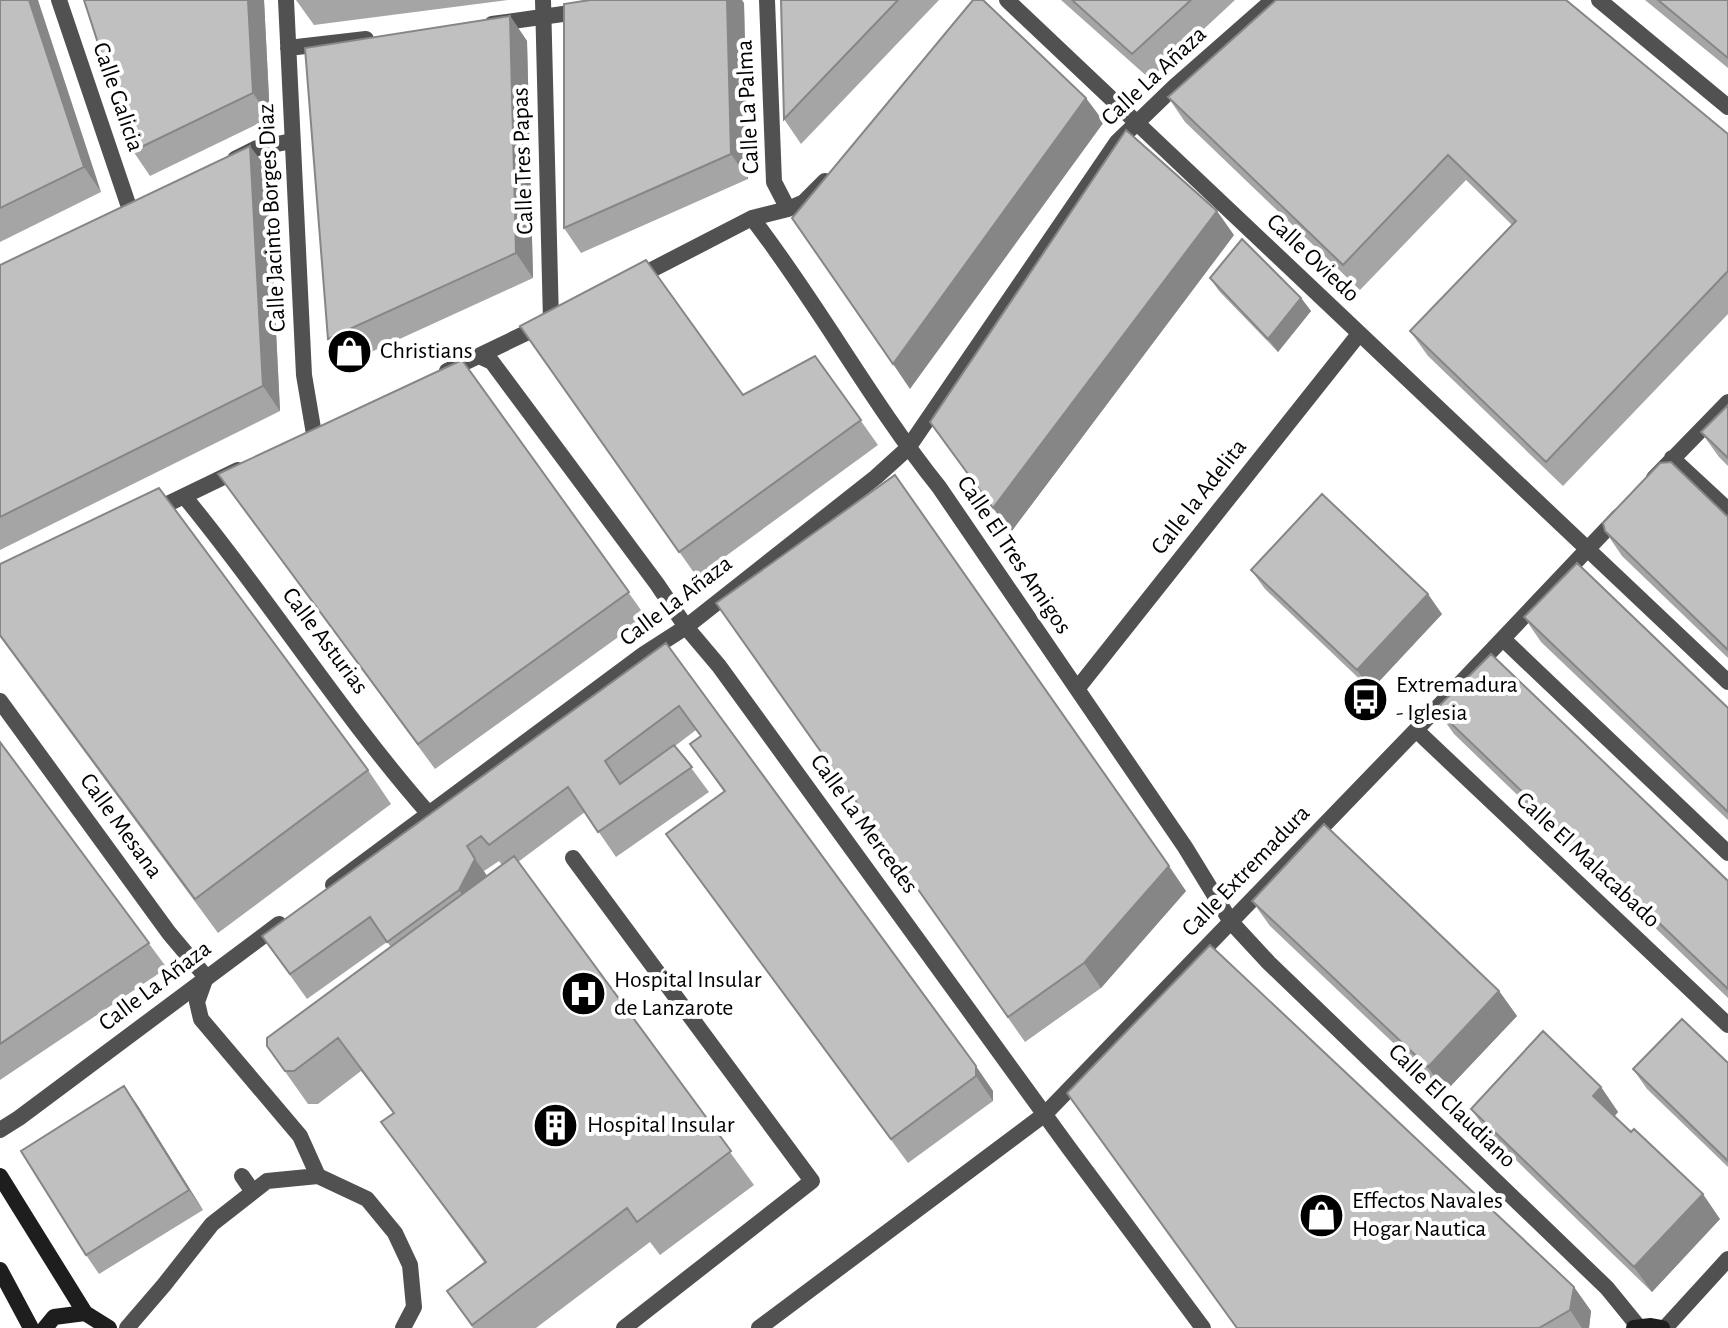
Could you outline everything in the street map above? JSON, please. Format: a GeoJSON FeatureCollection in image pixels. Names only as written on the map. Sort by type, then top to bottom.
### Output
{"type":"FeatureCollection","features":[{"type":"Feature","properties":{"kind":"street","name":"Calle Galicia"},"geometry":{"type":"LineString","coordinates":[[59,0],[131,210]]}},
{"type":"Feature","properties":{"kind":"street","name":"Calle Jacinto Borges Diaz"},"geometry":{"type":"LineString","coordinates":[[286,0],[304,375],[315,433]]}},
{"type":"Feature","properties":{"kind":"street","name":"Calle Tres Papas"},"geometry":{"type":"LineString","coordinates":[[479,356],[558,317],[543,0]]}},
{"type":"Feature","properties":{"kind":"street","name":"Calle La Palma"},"geometry":{"type":"LineString","coordinates":[[767,0],[774,182],[788,209]]}},
{"type":"Feature","properties":{"kind":"street","name":"Calle Oviedo"},"geometry":{"type":"LineString","coordinates":[[1007,0],[1728,682]]}},
{"type":"Feature","properties":{"kind":"street","name":"Calle La Añaza"},"geometry":{"type":"LineString","coordinates":[[318,896],[644,654],[686,627],[876,477],[908,448],[1117,142],[1273,0]]}},
{"type":"Feature","properties":{"kind":"street"},"geometry":{"type":"LineString","coordinates":[[1599,0],[1728,107]]}},
{"type":"Feature","properties":{"kind":"street"},"geometry":{"type":"LineString","coordinates":[[468,27],[606,8]]}},
{"type":"Feature","properties":{"kind":"street"},"geometry":{"type":"LineString","coordinates":[[288,48],[378,37]]}},
{"type":"Feature","properties":{"kind":"street"},"geometry":{"type":"LineString","coordinates":[[215,169],[257,148],[292,141]]}},
{"type":"Feature","properties":{"kind":"street"},"geometry":{"type":"LineString","coordinates":[[618,287],[752,218],[804,202],[837,169]]}},
{"type":"Feature","properties":{"kind":"street","name":"Calle El Tres Amigos"},"geometry":{"type":"LineString","coordinates":[[752,218],[784,260],[908,448],[939,487],[1185,847],[1231,922]]}},
{"type":"Feature","properties":{"kind":"street","name":"Calle la Adelita"},"geometry":{"type":"LineString","coordinates":[[1077,689],[1359,334]]}},
{"type":"Feature","properties":{"kind":"street"},"geometry":{"type":"LineString","coordinates":[[438,375],[479,356]]}},
{"type":"Feature","properties":{"kind":"street","name":"Calle La Mercedes"},"geometry":{"type":"LineString","coordinates":[[479,356],[492,362],[509,384],[1203,1328]]}},
{"type":"Feature","properties":{"kind":"street","name":"Calle Extremadura"},"geometry":{"type":"LineString","coordinates":[[759,1328],[1045,1114],[1728,402]]}},
{"type":"Feature","properties":{"kind":"street"},"geometry":{"type":"LineString","coordinates":[[1672,458],[1728,510]]}},
{"type":"Feature","properties":{"kind":"street"},"geometry":{"type":"LineString","coordinates":[[141,516],[254,463]]}},
{"type":"Feature","properties":{"kind":"street","name":"Calle Asturias"},"geometry":{"type":"LineString","coordinates":[[184,496],[394,774],[429,814]]}},
{"type":"Feature","properties":{"kind":"street"},"geometry":{"type":"LineString","coordinates":[[1503,639],[1728,853]]}},
{"type":"Feature","properties":{"kind":"street","name":"Calle Mesana"},"geometry":{"type":"LineString","coordinates":[[0,701],[169,933],[206,977]]}},
{"type":"Feature","properties":{"kind":"street","name":"Calle El Malacabado"},"geometry":{"type":"LineString","coordinates":[[1416,730],[1728,1025]]}},
{"type":"Feature","properties":{"kind":"street"},"geometry":{"type":"LineString","coordinates":[[573,858],[812,1181],[624,1328]]}},
{"type":"Feature","properties":{"kind":"street","name":"Calle La Añaza"},"geometry":{"type":"LineString","coordinates":[[0,1130],[293,914]]}},
{"type":"Feature","properties":{"kind":"street","name":"Calle El Claudiano"},"geometry":{"type":"LineString","coordinates":[[1231,922],[1269,963],[1607,1288],[1636,1327]]}},
{"type":"Feature","properties":{"kind":"street"},"geometry":{"type":"LineString","coordinates":[[206,977],[197,1002],[201,1019],[300,1136],[318,1176]]}},
{"type":"Feature","properties":{"kind":"street"},"geometry":{"type":"LineString","coordinates":[[0,1176],[85,1313],[109,1328]]}},
{"type":"Feature","properties":{"kind":"street"},"geometry":{"type":"LineString","coordinates":[[242,1176],[253,1192]]}},
{"type":"Feature","properties":{"kind":"street"},"geometry":{"type":"LineString","coordinates":[[127,1328],[212,1224],[267,1181],[318,1176],[367,1199],[395,1233],[410,1265],[414,1307],[403,1328]]}},
{"type":"Feature","properties":{"kind":"street"},"geometry":{"type":"LineString","coordinates":[[1636,1327],[1663,1328],[1728,1259]]}},
{"type":"Feature","properties":{"kind":"street"},"geometry":{"type":"LineString","coordinates":[[0,1270],[31,1328]]}},
{"type":"Feature","properties":{"kind":"street"},"geometry":{"type":"LineString","coordinates":[[45,1328],[54,1317],[85,1313]]}},
{"type":"Feature","properties":{"kind":"building"},"geometry":{"type":"Polygon","coordinates":[[[0,0],[29,0],[84,167],[0,208],[0,0]]]}},
{"type":"Feature","properties":{"kind":"building"},"geometry":{"type":"Polygon","coordinates":[[[84,0],[248,0],[253,93],[133,151],[84,0]]]}},
{"type":"Feature","properties":{"kind":"building"},"geometry":{"type":"Polygon","coordinates":[[[590,0],[727,0],[731,154],[564,228],[564,4],[590,0]]]}},
{"type":"Feature","properties":{"kind":"building"},"geometry":{"type":"Polygon","coordinates":[[[781,0],[898,0],[784,119],[781,0]]]}},
{"type":"Feature","properties":{"kind":"building"},"geometry":{"type":"Polygon","coordinates":[[[973,0],[983,0],[1086,98],[893,364],[792,218],[973,0]]]}},
{"type":"Feature","properties":{"kind":"building"},"geometry":{"type":"Polygon","coordinates":[[[1072,0],[1191,0],[1132,54],[1072,0]]]}},
{"type":"Feature","properties":{"kind":"building"},"geometry":{"type":"Polygon","coordinates":[[[1276,0],[1566,0],[1728,134],[1728,271],[1546,462],[1410,331],[1516,221],[1448,155],[1343,265],[1168,97],[1276,0]]]}},
{"type":"Feature","properties":{"kind":"building"},"geometry":{"type":"Polygon","coordinates":[[[1658,0],[1728,0],[1728,58],[1658,0]]]}},
{"type":"Feature","properties":{"kind":"building"},"geometry":{"type":"Polygon","coordinates":[[[510,16],[516,253],[328,339],[305,48],[510,16]]]}},
{"type":"Feature","properties":{"kind":"building"},"geometry":{"type":"Polygon","coordinates":[[[1126,130],[1217,211],[993,508],[930,422],[1126,130]]]}},
{"type":"Feature","properties":{"kind":"building"},"geometry":{"type":"Polygon","coordinates":[[[250,146],[263,386],[0,517],[0,265],[250,146]]]}},
{"type":"Feature","properties":{"kind":"building"},"geometry":{"type":"Polygon","coordinates":[[[1242,239],[1301,298],[1268,339],[1210,278],[1242,239]]]}},
{"type":"Feature","properties":{"kind":"building"},"geometry":{"type":"Polygon","coordinates":[[[646,260],[743,395],[815,356],[861,420],[679,552],[520,326],[646,260]]]}},
{"type":"Feature","properties":{"kind":"building"},"geometry":{"type":"Polygon","coordinates":[[[462,360],[629,592],[418,744],[218,474],[462,360]]]}},
{"type":"Feature","properties":{"kind":"building"},"geometry":{"type":"Polygon","coordinates":[[[1728,405],[1728,458],[1701,432],[1728,405]]]}},
{"type":"Feature","properties":{"kind":"building"},"geometry":{"type":"Polygon","coordinates":[[[1671,462],[1728,517],[1728,650],[1605,531],[1603,523],[1660,463],[1671,462]]]}},
{"type":"Feature","properties":{"kind":"building"},"geometry":{"type":"Polygon","coordinates":[[[895,475],[1169,866],[1084,963],[1008,1017],[716,603],[895,475]]]}},
{"type":"Feature","properties":{"kind":"building"},"geometry":{"type":"Polygon","coordinates":[[[159,488],[368,770],[195,899],[0,635],[0,564],[159,488]]]}},
{"type":"Feature","properties":{"kind":"building"},"geometry":{"type":"Polygon","coordinates":[[[1322,494],[1428,594],[1357,670],[1251,570],[1322,494]]]}},
{"type":"Feature","properties":{"kind":"building"},"geometry":{"type":"Polygon","coordinates":[[[1577,563],[1728,708],[1728,812],[1524,617],[1577,563]]]}},
{"type":"Feature","properties":{"kind":"building"},"geometry":{"type":"Polygon","coordinates":[[[666,643],[976,1066],[976,1076],[891,1139],[666,834],[725,791],[690,744],[701,736],[679,706],[605,761],[620,784],[674,745],[692,767],[598,832],[568,787],[489,845],[481,836],[467,846],[475,859],[459,890],[387,942],[370,917],[290,974],[262,936],[666,643]]]}},
{"type":"Feature","properties":{"kind":"building"},"geometry":{"type":"Polygon","coordinates":[[[1491,654],[1728,881],[1728,989],[1436,709],[1491,654]]]}},
{"type":"Feature","properties":{"kind":"building"},"geometry":{"type":"Polygon","coordinates":[[[0,742],[149,943],[0,1044],[0,742]]]}},
{"type":"Feature","properties":{"kind":"building"},"geometry":{"type":"Polygon","coordinates":[[[1324,824],[1499,991],[1428,1067],[1252,901],[1324,824]]]}},
{"type":"Feature","properties":{"kind":"building","name":"Hospital Insular"},"geometry":{"type":"Polygon","coordinates":[[[514,856],[731,1151],[637,1222],[627,1208],[472,1325],[447,1291],[486,1262],[381,1122],[394,1113],[338,1038],[294,1071],[285,1071],[267,1046],[267,1038],[514,856]]]}},
{"type":"Feature","properties":{"kind":"building","name":"Effectos Navales Hogar Nautica"},"geometry":{"type":"Polygon","coordinates":[[[1210,945],[1574,1287],[1570,1310],[1539,1328],[1237,1328],[1067,1093],[1210,945]]]}},
{"type":"Feature","properties":{"kind":"building"},"geometry":{"type":"Polygon","coordinates":[[[1682,1019],[1728,1063],[1728,1161],[1633,1069],[1682,1019]]]}},
{"type":"Feature","properties":{"kind":"building"},"geometry":{"type":"Polygon","coordinates":[[[1543,1031],[1601,1087],[1593,1096],[1631,1132],[1634,1129],[1703,1194],[1634,1267],[1471,1109],[1543,1031]]]}},
{"type":"Feature","properties":{"kind":"building"},"geometry":{"type":"Polygon","coordinates":[[[124,1086],[189,1190],[86,1255],[21,1151],[124,1086]]]}},
{"type":"Feature","properties":{"kind":"place","name":"Christians"},"geometry":{"type":"Point","coordinates":[349,351]}},
{"type":"Feature","properties":{"kind":"place","name":"Extremadura - Iglesia"},"geometry":{"type":"Point","coordinates":[1365,699]}},
{"type":"Feature","properties":{"kind":"place","name":"Hospital Insular de Lanzarote"},"geometry":{"type":"Point","coordinates":[583,994]}},
{"type":"Feature","properties":{"kind":"place","name":"Hospital Insular"},"geometry":{"type":"Point","coordinates":[556,1125]}},
{"type":"Feature","properties":{"kind":"place","name":"Effectos Navales Hogar Nautica"},"geometry":{"type":"Point","coordinates":[1321,1215]}}]}
